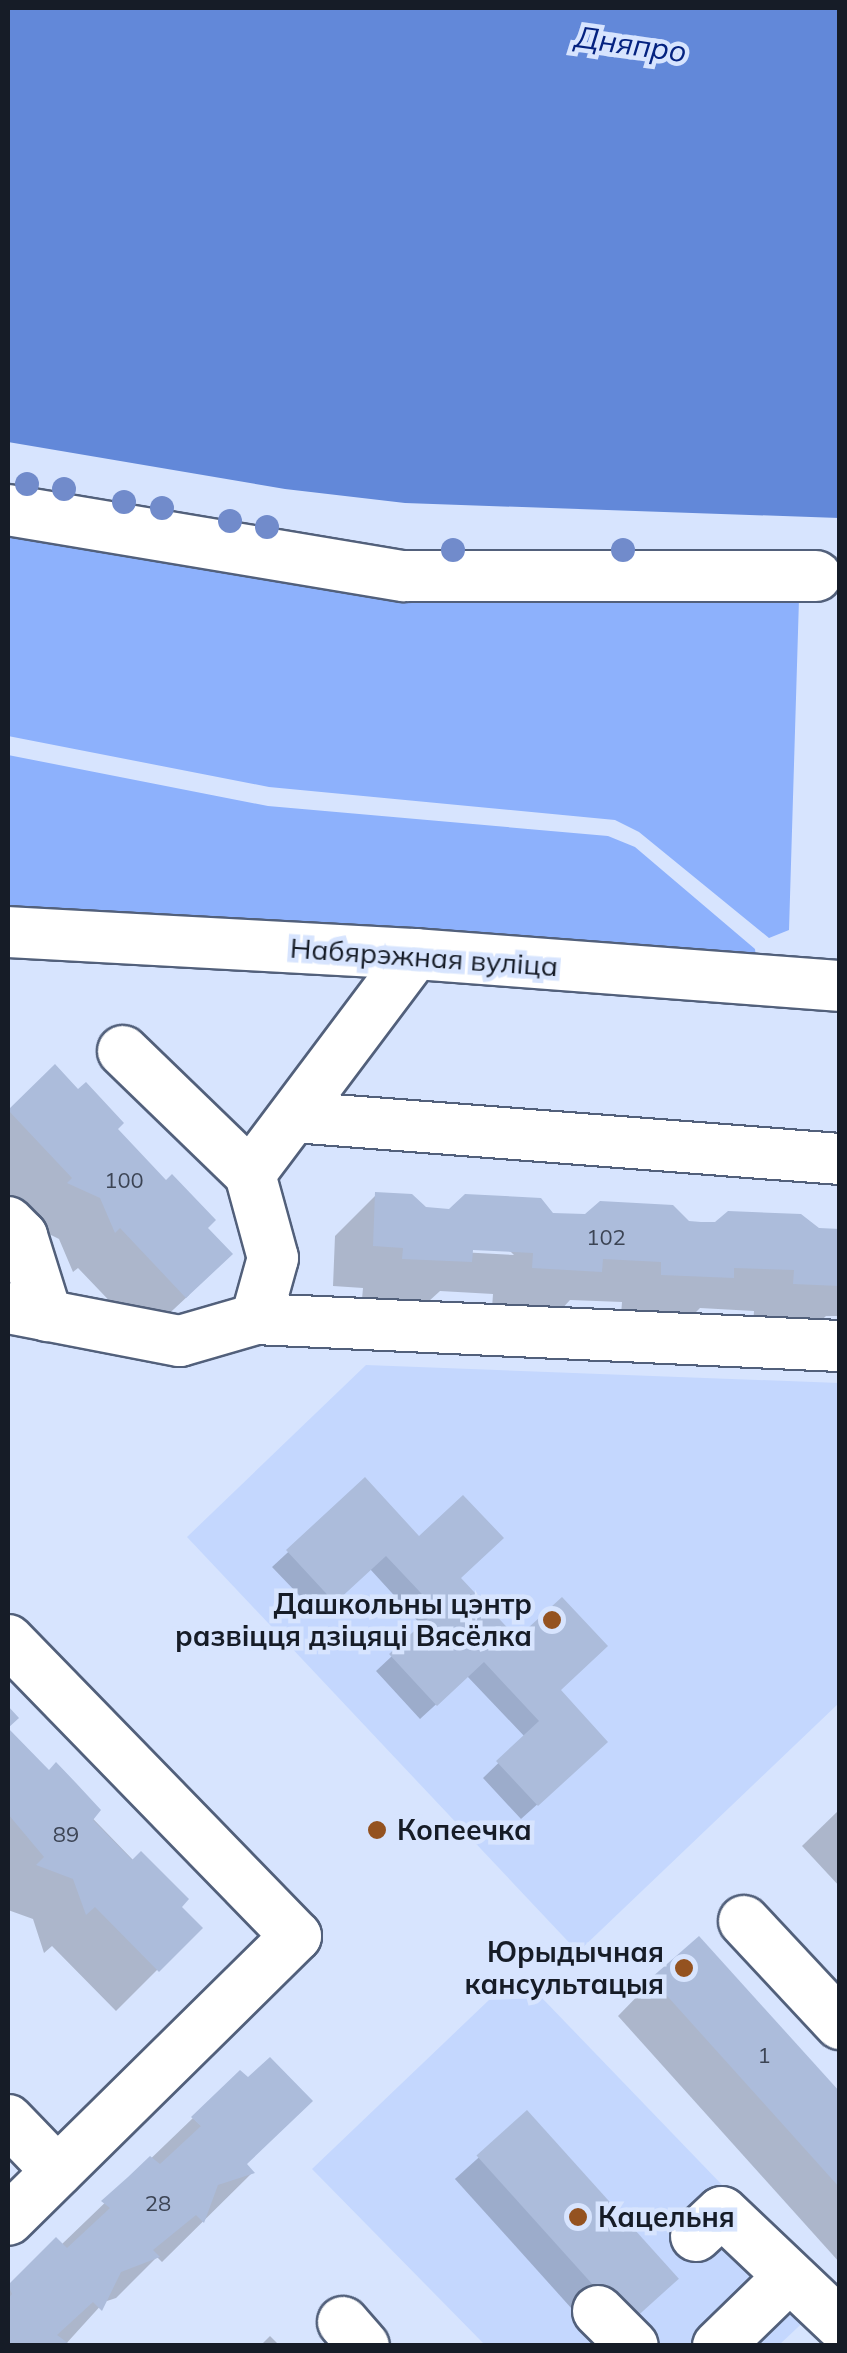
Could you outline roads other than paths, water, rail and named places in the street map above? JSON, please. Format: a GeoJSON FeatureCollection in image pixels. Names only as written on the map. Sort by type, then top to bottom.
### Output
{"type":"FeatureCollection","features":[{"type":"Feature","properties":{"kind":"street"},"geometry":{"type":"LineString","coordinates":[[8,510],[404,576],[816,576]]}},
{"type":"Feature","properties":{"kind":"street","name":"Набярэжная вуліца"},"geometry":{"type":"LineString","coordinates":[[8,932],[414,954],[840,986]]}},
{"type":"Feature","properties":{"kind":"street"},"geometry":{"type":"LineString","coordinates":[[250,1174],[414,954]]}},
{"type":"Feature","properties":{"kind":"street"},"geometry":{"type":"LineString","coordinates":[[123,1051],[250,1174],[273,1258],[256,1319]]}},
{"type":"Feature","properties":{"kind":"street"},"geometry":{"type":"LineString","coordinates":[[294,1118],[840,1158]]}},
{"type":"Feature","properties":{"kind":"street"},"geometry":{"type":"LineString","coordinates":[[8,1222],[22,1236],[27,1312],[180,1341],[256,1319],[840,1346]]}},
{"type":"Feature","properties":{"kind":"street"},"geometry":{"type":"LineString","coordinates":[[8,1640],[296,1936],[8,2220]]}},
{"type":"Feature","properties":{"kind":"street"},"geometry":{"type":"LineString","coordinates":[[744,1921],[840,2024]]}},
{"type":"Feature","properties":{"kind":"street"},"geometry":{"type":"LineString","coordinates":[[8,2120],[57,2171]]}},
{"type":"Feature","properties":{"kind":"street"},"geometry":{"type":"LineString","coordinates":[[696,2236],[722,2212],[840,2324]]}},
{"type":"Feature","properties":{"kind":"street"},"geometry":{"type":"LineString","coordinates":[[718,2346],[789,2277]]}},
{"type":"Feature","properties":{"kind":"street"},"geometry":{"type":"LineString","coordinates":[[598,2311],[633,2346]]}},
{"type":"Feature","properties":{"kind":"water","name":"Дняпро"},"geometry":{"type":"Polygon","coordinates":[[[8,8],[839,8],[839,518],[405,503],[285,489],[8,442],[8,8]]]}},
{"type":"Feature","properties":{"kind":"place","name":"Дашкольны цэнтр развіцця дзіцяці Вясёлка"},"geometry":{"type":"Point","coordinates":[552,1620]}},
{"type":"Feature","properties":{"kind":"place","name":"Копеечка"},"geometry":{"type":"Point","coordinates":[377,1830]}},
{"type":"Feature","properties":{"kind":"place","name":"Юрыдычная кансультацыя"},"geometry":{"type":"Point","coordinates":[684,1968]}},
{"type":"Feature","properties":{"kind":"place","name":"Кацельня"},"geometry":{"type":"Point","coordinates":[578,2217]}}]}
